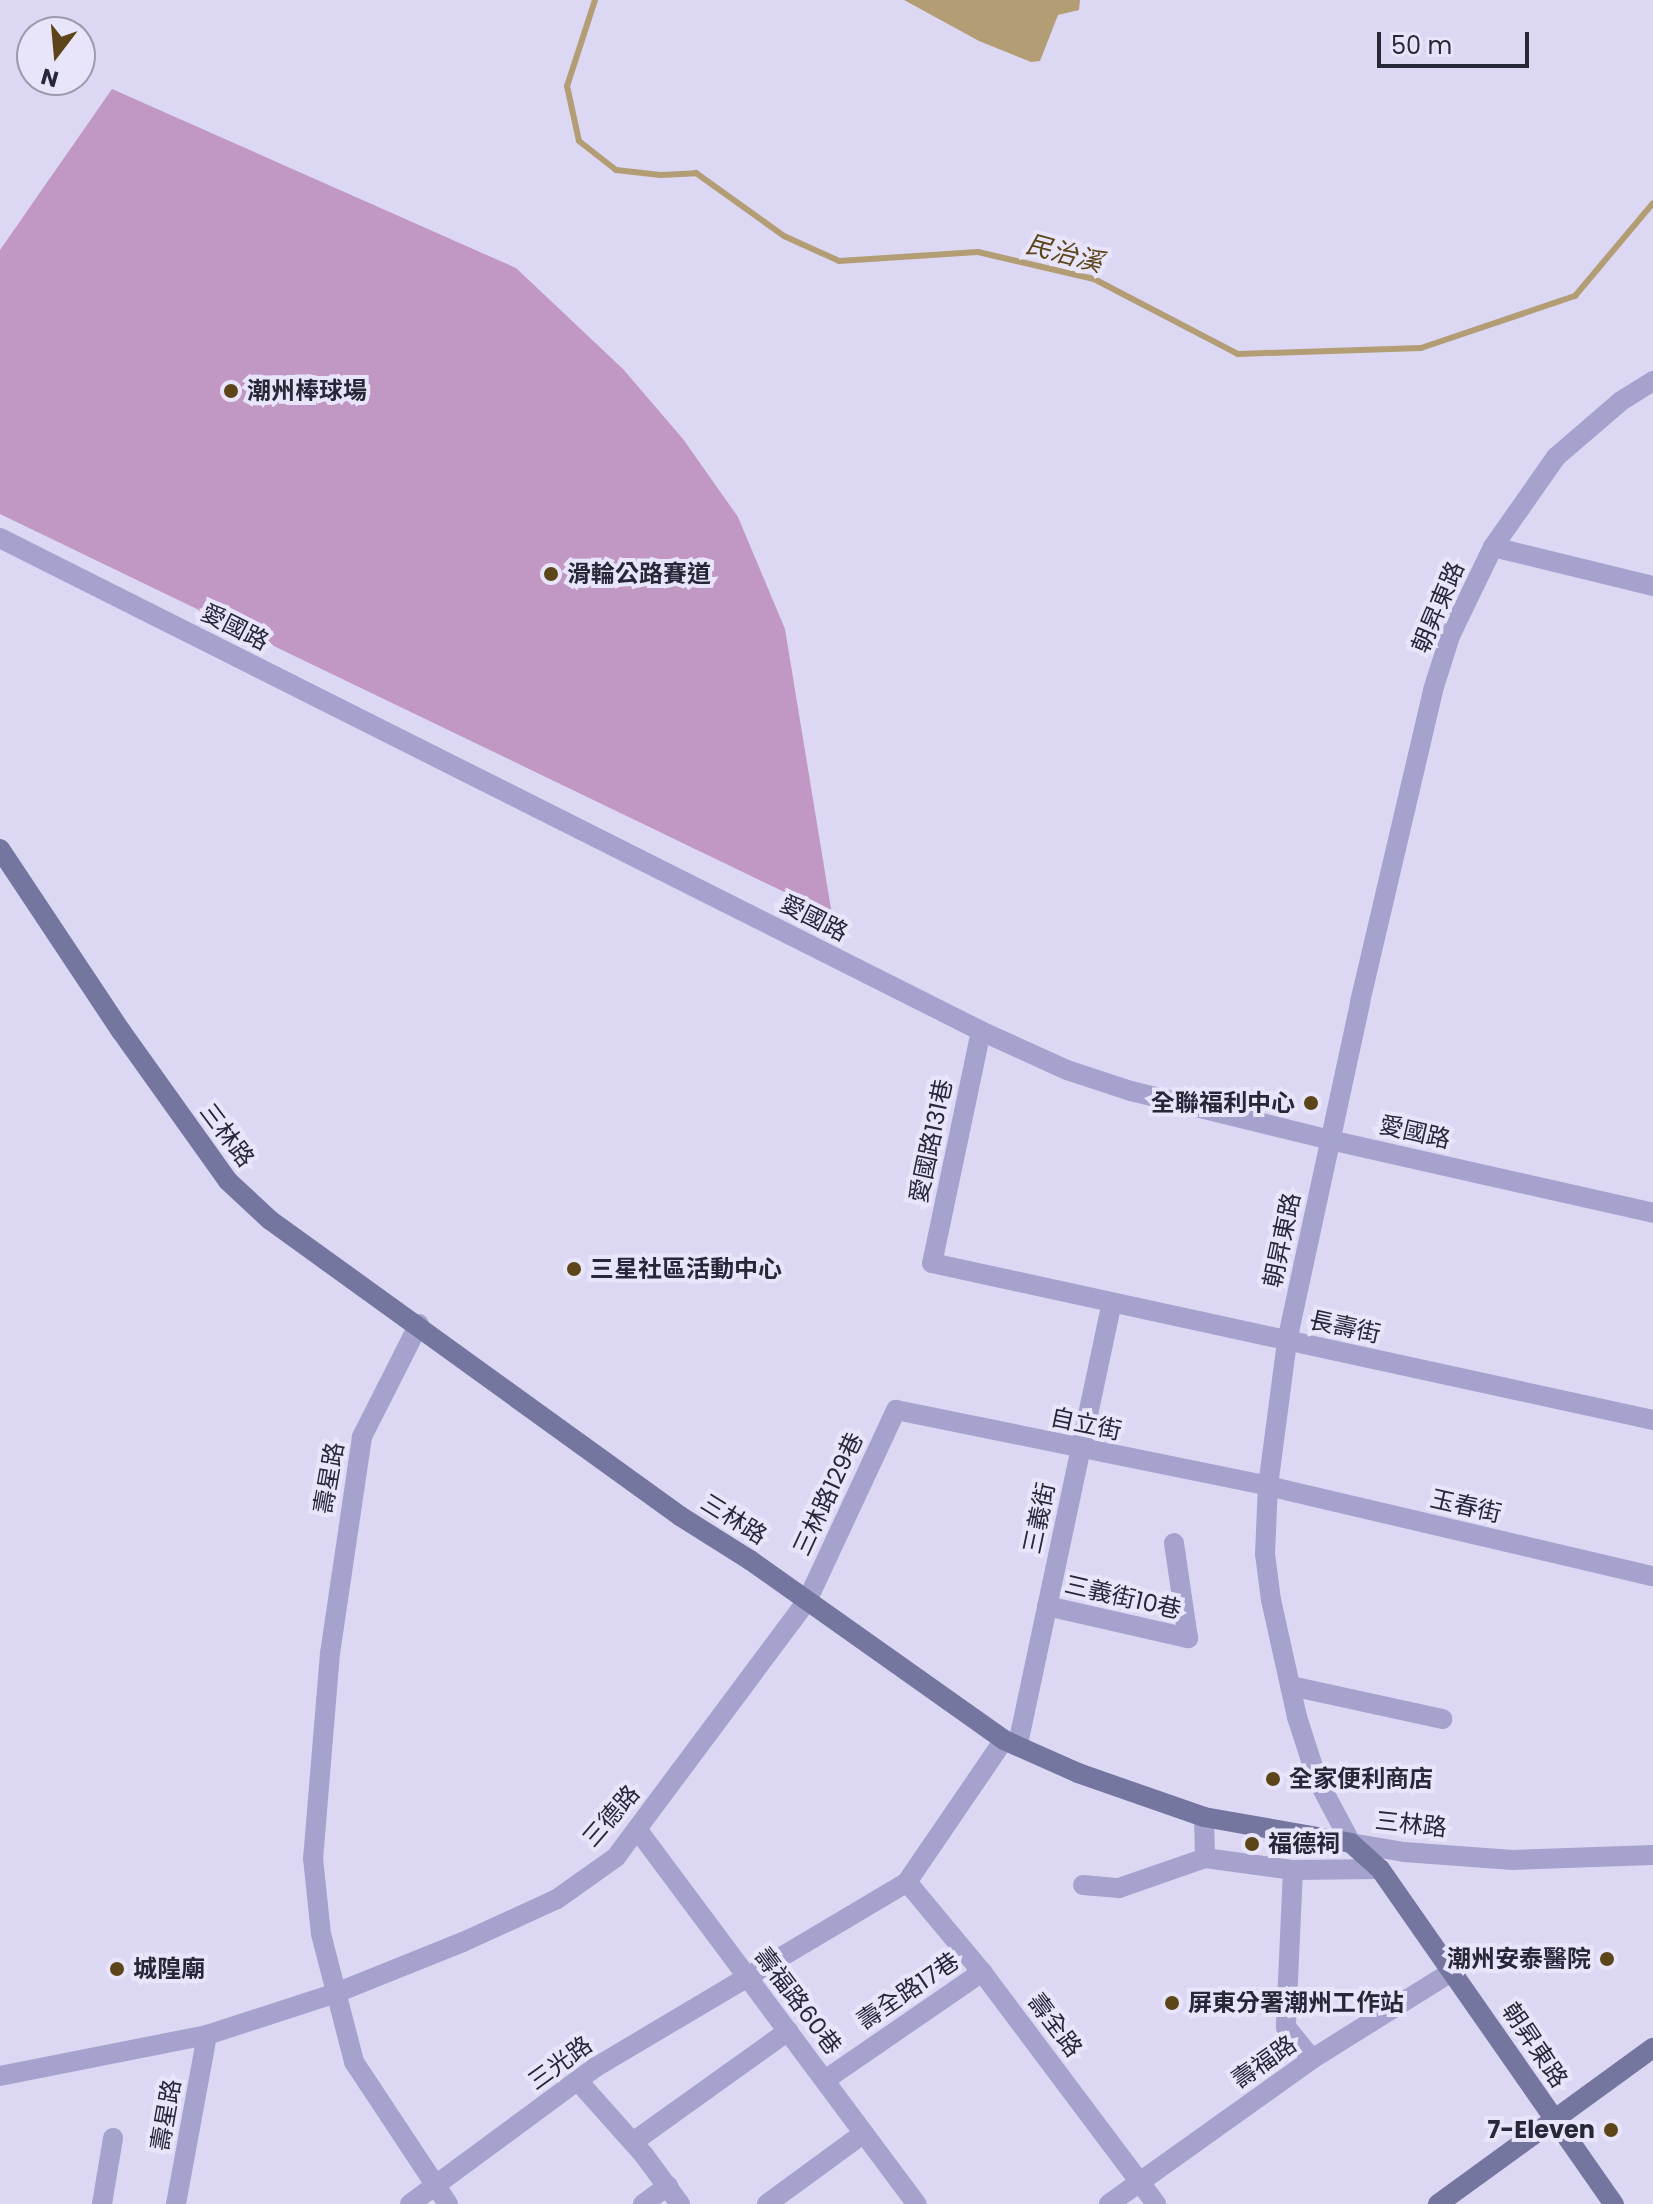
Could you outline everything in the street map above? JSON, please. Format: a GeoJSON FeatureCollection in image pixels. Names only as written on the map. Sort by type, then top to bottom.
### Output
{"type":"FeatureCollection","features":[{"type":"Feature","properties":{"kind":"main road","name":"三林路"},"geometry":{"type":"LineString","coordinates":[[0,849],[121,1031],[228,1181],[285,1233],[419,1324],[680,1516],[1011,1742],[1078,1773],[1204,1817],[1351,1843]]}},
{"type":"Feature","properties":{"kind":"main road","name":"朝昇東路"},"geometry":{"type":"LineString","coordinates":[[1351,1843],[1380,1869],[1614,2204]]}},
{"type":"Feature","properties":{"kind":"main road"},"geometry":{"type":"LineString","coordinates":[[1438,2204],[1553,2117],[1653,2048]]}},
{"type":"Feature","properties":{"kind":"street","name":"朝昇東路"},"geometry":{"type":"LineString","coordinates":[[1351,1843],[1317,1779],[1291,1686],[1265,1554],[1268,1486],[1287,1341],[1433,690],[1450,636],[1493,547],[1556,457],[1621,401],[1653,381]]}},
{"type":"Feature","properties":{"kind":"street","name":"愛國路"},"geometry":{"type":"LineString","coordinates":[[0,538],[981,1031],[1067,1070],[1131,1091],[1330,1140],[1653,1213]]}},
{"type":"Feature","properties":{"kind":"street"},"geometry":{"type":"LineString","coordinates":[[1493,547],[1653,586]]}},
{"type":"Feature","properties":{"kind":"street","name":"愛國路131巷"},"geometry":{"type":"LineString","coordinates":[[932,1263],[981,1031]]}},
{"type":"Feature","properties":{"kind":"street","name":"長壽街"},"geometry":{"type":"LineString","coordinates":[[932,1263],[1653,1420]]}},
{"type":"Feature","properties":{"kind":"street","name":"三義街"},"geometry":{"type":"LineString","coordinates":[[1011,1742],[1047,1606],[1112,1303]]}},
{"type":"Feature","properties":{"kind":"street","name":"壽星路"},"geometry":{"type":"LineString","coordinates":[[0,2076],[207,2035],[336,1993],[321,1934],[313,1858],[330,1653],[362,1437],[419,1324]]}},
{"type":"Feature","properties":{"kind":"street","name":"自立街"},"geometry":{"type":"LineString","coordinates":[[896,1410],[1268,1486]]}},
{"type":"Feature","properties":{"kind":"street","name":"三林路129巷"},"geometry":{"type":"LineString","coordinates":[[807,1601],[896,1410]]}},
{"type":"Feature","properties":{"kind":"street","name":"玉春街"},"geometry":{"type":"LineString","coordinates":[[1268,1486],[1653,1576]]}},
{"type":"Feature","properties":{"kind":"street","name":"三義街10巷"},"geometry":{"type":"LineString","coordinates":[[1047,1606],[1188,1638],[1174,1543]]}},
{"type":"Feature","properties":{"kind":"street","name":"三德路"},"geometry":{"type":"LineString","coordinates":[[336,1993],[463,1942],[557,1899],[616,1857],[807,1601]]}},
{"type":"Feature","properties":{"kind":"street"},"geometry":{"type":"LineString","coordinates":[[1291,1686],[1442,1719]]}},
{"type":"Feature","properties":{"kind":"street"},"geometry":{"type":"LineString","coordinates":[[747,1977],[907,1882],[1011,1742]]}},
{"type":"Feature","properties":{"kind":"street"},"geometry":{"type":"LineString","coordinates":[[1204,1817],[1205,1858]]}},
{"type":"Feature","properties":{"kind":"street","name":"壽福路60巷"},"geometry":{"type":"LineString","coordinates":[[637,1829],[917,2204]]}},
{"type":"Feature","properties":{"kind":"street","name":"三林路"},"geometry":{"type":"LineString","coordinates":[[1351,1843],[1404,1852],[1513,1860],[1651,1853]]}},
{"type":"Feature","properties":{"kind":"street"},"geometry":{"type":"LineString","coordinates":[[1083,1885],[1119,1888],[1205,1858],[1293,1870],[1380,1869]]}},
{"type":"Feature","properties":{"kind":"street"},"geometry":{"type":"LineString","coordinates":[[1293,1870],[1286,2027],[1312,2059]]}},
{"type":"Feature","properties":{"kind":"street","name":"壽全路"},"geometry":{"type":"LineString","coordinates":[[907,1882],[982,1972],[1142,2181],[1156,2204]]}},
{"type":"Feature","properties":{"kind":"street","name":"壽福路"},"geometry":{"type":"LineString","coordinates":[[1109,2204],[1312,2059],[1453,1971]]}},
{"type":"Feature","properties":{"kind":"street","name":"壽全路17巷"},"geometry":{"type":"LineString","coordinates":[[825,2080],[982,1972]]}},
{"type":"Feature","properties":{"kind":"street","name":"三光路"},"geometry":{"type":"LineString","coordinates":[[410,2204],[578,2081],[747,1977]]}},
{"type":"Feature","properties":{"kind":"street"},"geometry":{"type":"LineString","coordinates":[[336,1993],[354,2062],[448,2204]]}},
{"type":"Feature","properties":{"kind":"street"},"geometry":{"type":"LineString","coordinates":[[633,2142],[788,2031]]}},
{"type":"Feature","properties":{"kind":"street","name":"壽星路"},"geometry":{"type":"LineString","coordinates":[[176,2204],[207,2035]]}},
{"type":"Feature","properties":{"kind":"street"},"geometry":{"type":"LineString","coordinates":[[578,2081],[633,2142],[680,2204]]}},
{"type":"Feature","properties":{"kind":"street"},"geometry":{"type":"LineString","coordinates":[[767,2204],[864,2133]]}},
{"type":"Feature","properties":{"kind":"street"},"geometry":{"type":"LineString","coordinates":[[102,2204],[113,2138]]}},
{"type":"Feature","properties":{"kind":"street"},"geometry":{"type":"LineString","coordinates":[[643,2204],[668,2186]]}},
{"type":"Feature","properties":{"kind":"shaded area"},"geometry":{"type":"Polygon","coordinates":[[[904,0],[1080,0],[1079,10],[1058,15],[1040,61],[1031,62],[979,41],[904,0]]]}},
{"type":"Feature","properties":{"kind":"shaded area"},"geometry":{"type":"Polygon","coordinates":[[[112,89],[516,268],[623,369],[683,439],[738,517],[785,629],[832,915],[0,514],[0,250],[112,89]]]}},
{"type":"Feature","properties":{"kind":"waterway","name":"民治溪"},"geometry":{"type":"LineString","coordinates":[[595,0],[567,86],[579,141],[616,170],[661,175],[696,173],[784,236],[839,261],[978,252],[1094,279],[1238,354],[1421,348],[1575,296],[1653,203]]}},
{"type":"Feature","properties":{"kind":"place","name":"潮州棒球場"},"geometry":{"type":"Point","coordinates":[231,391]}},
{"type":"Feature","properties":{"kind":"place","name":"滑輪公路賽道"},"geometry":{"type":"Point","coordinates":[551,574]}},
{"type":"Feature","properties":{"kind":"place","name":"全聯福利中心"},"geometry":{"type":"Point","coordinates":[1311,1103]}},
{"type":"Feature","properties":{"kind":"place","name":"三星社區活動中心"},"geometry":{"type":"Point","coordinates":[574,1269]}},
{"type":"Feature","properties":{"kind":"place","name":"全家便利商店"},"geometry":{"type":"Point","coordinates":[1273,1779]}},
{"type":"Feature","properties":{"kind":"place","name":"福德祠"},"geometry":{"type":"Point","coordinates":[1252,1844]}},
{"type":"Feature","properties":{"kind":"place","name":"潮州安泰醫院"},"geometry":{"type":"Point","coordinates":[1607,1959]}},
{"type":"Feature","properties":{"kind":"place","name":"城隍廟"},"geometry":{"type":"Point","coordinates":[117,1969]}},
{"type":"Feature","properties":{"kind":"place","name":"屏東分署潮州工作站"},"geometry":{"type":"Point","coordinates":[1172,2003]}},
{"type":"Feature","properties":{"kind":"place","name":"7-Eleven"},"geometry":{"type":"Point","coordinates":[1611,2130]}}]}
